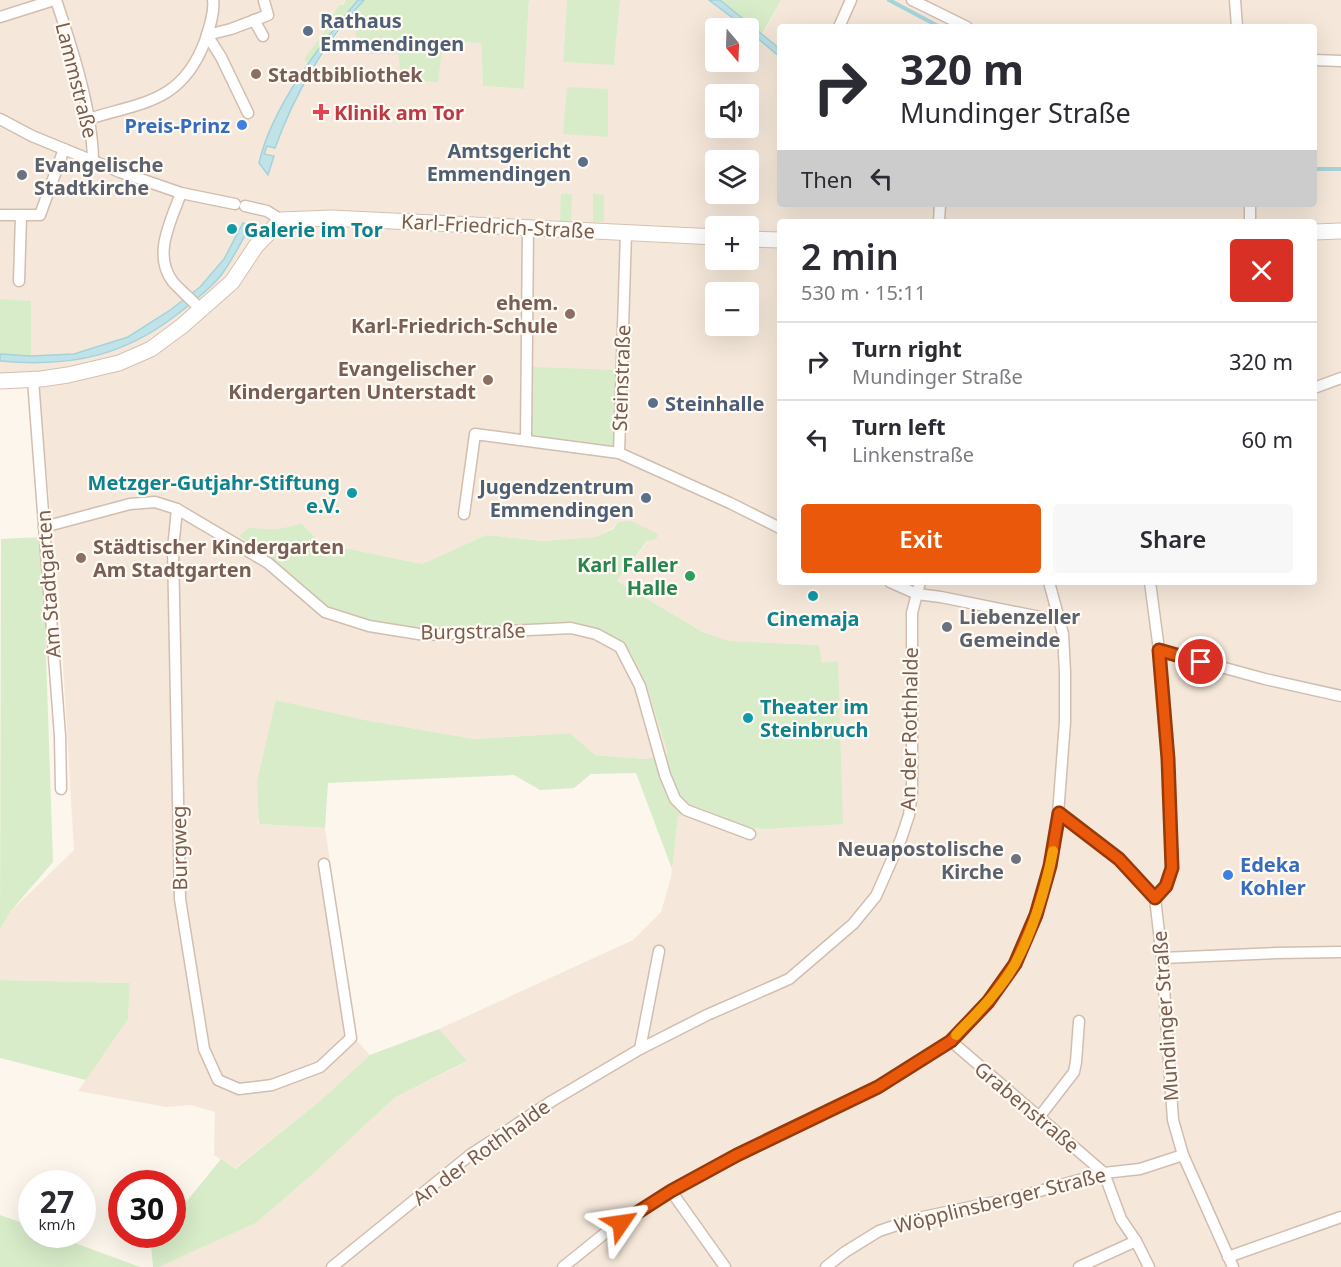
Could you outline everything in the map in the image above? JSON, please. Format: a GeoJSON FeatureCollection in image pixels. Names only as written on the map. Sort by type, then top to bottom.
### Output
{"type":"FeatureCollection","features":[{"type":"Feature","properties":{"kind":"street","name":"Lammstraße"},"geometry":{"type":"LineString","coordinates":[[0,17],[55,0],[76,66],[93,142],[93,160]]}},
{"type":"Feature","properties":{"kind":"street"},"geometry":{"type":"LineString","coordinates":[[88,119],[166,94],[176,87],[195,64],[207,35],[213,0]]}},
{"type":"Feature","properties":{"kind":"street"},"geometry":{"type":"LineString","coordinates":[[207,35],[268,15],[264,0]]}},
{"type":"Feature","properties":{"kind":"street"},"geometry":{"type":"LineString","coordinates":[[840,24],[851,0]]}},
{"type":"Feature","properties":{"kind":"street"},"geometry":{"type":"LineString","coordinates":[[912,0],[961,24]]}},
{"type":"Feature","properties":{"kind":"street"},"geometry":{"type":"LineString","coordinates":[[1235,0],[1237,24]]}},
{"type":"Feature","properties":{"kind":"street"},"geometry":{"type":"LineString","coordinates":[[254,20],[262,36]]}},
{"type":"Feature","properties":{"kind":"street"},"geometry":{"type":"LineString","coordinates":[[207,35],[221,57],[248,113]]}},
{"type":"Feature","properties":{"kind":"street"},"geometry":{"type":"LineString","coordinates":[[1317,60],[1341,61]]}},
{"type":"Feature","properties":{"kind":"street","name":"Lammstraße"},"geometry":{"type":"LineString","coordinates":[[0,120],[32,136],[120,172],[181,193],[267,211],[281,220]]}},
{"type":"Feature","properties":{"kind":"street"},"geometry":{"type":"LineString","coordinates":[[0,215],[40,215],[64,149]]}},
{"type":"Feature","properties":{"kind":"street"},"geometry":{"type":"LineString","coordinates":[[181,193],[165,238],[163,263],[173,281],[194,302]]}},
{"type":"Feature","properties":{"kind":"street"},"geometry":{"type":"LineString","coordinates":[[19,281],[21,216]]}},
{"type":"Feature","properties":{"kind":"street","name":"Karl-Friedrich-Straße"},"geometry":{"type":"LineString","coordinates":[[281,220],[312,217],[705,237]]}},
{"type":"Feature","properties":{"kind":"street"},"geometry":{"type":"LineString","coordinates":[[0,381],[33,380],[96,369],[142,354],[166,339],[194,302],[232,282],[256,246],[281,220]]}},
{"type":"Feature","properties":{"kind":"street"},"geometry":{"type":"LineString","coordinates":[[526,440],[528,227]]}},
{"type":"Feature","properties":{"kind":"street"},"geometry":{"type":"LineString","coordinates":[[1317,232],[1341,231]]}},
{"type":"Feature","properties":{"kind":"street","name":"Steinstraße"},"geometry":{"type":"LineString","coordinates":[[626,233],[619,453],[777,526]]}},
{"type":"Feature","properties":{"kind":"street"},"geometry":{"type":"LineString","coordinates":[[759,239],[777,240]]}},
{"type":"Feature","properties":{"kind":"street"},"geometry":{"type":"LineString","coordinates":[[1317,387],[1341,378]]}},
{"type":"Feature","properties":{"kind":"street","name":"Am Stadtgarten"},"geometry":{"type":"LineString","coordinates":[[33,380],[60,736],[61,789]]}},
{"type":"Feature","properties":{"kind":"street"},"geometry":{"type":"LineString","coordinates":[[464,514],[475,434],[619,453]]}},
{"type":"Feature","properties":{"kind":"street","name":"Burgstraße"},"geometry":{"type":"LineString","coordinates":[[44,527],[130,504],[155,502],[177,509],[268,564],[326,612],[369,626],[426,635],[571,628],[596,634],[620,647],[640,686],[665,775],[675,799],[686,810],[750,834]]}},
{"type":"Feature","properties":{"kind":"street","name":"Burgweg"},"geometry":{"type":"LineString","coordinates":[[177,509],[173,549],[180,899],[204,1049],[218,1080],[238,1089],[272,1085],[319,1073],[320,1067],[351,1038],[324,864]]}},
{"type":"Feature","properties":{"kind":"street"},"geometry":{"type":"LineString","coordinates":[[897,585],[917,594],[1060,621]]}},
{"type":"Feature","properties":{"kind":"street","name":"An der Rothhalde"},"geometry":{"type":"LineString","coordinates":[[332,1267],[470,1155],[552,1101],[640,1049],[707,1015],[789,979],[853,924],[876,896],[909,815],[912,759],[912,613],[919,585]]}},
{"type":"Feature","properties":{"kind":"street"},"geometry":{"type":"LineString","coordinates":[[563,1267],[604,1234],[671,1191],[737,1155],[878,1087],[951,1041],[988,1002],[1015,964],[1036,915],[1050,866],[1059,813],[1065,722],[1065,672],[1060,621],[1050,585]]}},
{"type":"Feature","properties":{"kind":"street"},"geometry":{"type":"LineString","coordinates":[[1059,813],[1119,859],[1155,898],[1166,886],[1172,868],[1168,759],[1159,650],[1150,585]]}},
{"type":"Feature","properties":{"kind":"street"},"geometry":{"type":"LineString","coordinates":[[1159,650],[1265,679],[1341,696]]}},
{"type":"Feature","properties":{"kind":"street","name":"Mundinger Straße"},"geometry":{"type":"LineString","coordinates":[[1155,898],[1162,958],[1173,1119],[1183,1155],[1230,1262]]}},
{"type":"Feature","properties":{"kind":"street"},"geometry":{"type":"LineString","coordinates":[[640,1049],[659,951]]}},
{"type":"Feature","properties":{"kind":"street"},"geometry":{"type":"LineString","coordinates":[[1162,958],[1275,952],[1341,952]]}},
{"type":"Feature","properties":{"kind":"street"},"geometry":{"type":"LineString","coordinates":[[1040,1116],[1074,1072],[1079,1021]]}},
{"type":"Feature","properties":{"kind":"street","name":"Grabenstraße"},"geometry":{"type":"LineString","coordinates":[[951,1041],[1104,1173]]}},
{"type":"Feature","properties":{"kind":"street","name":"Wöpplinsberger Straße"},"geometry":{"type":"LineString","coordinates":[[826,1267],[879,1231],[918,1218],[1018,1197],[1104,1173],[1140,1169],[1183,1155]]}},
{"type":"Feature","properties":{"kind":"street"},"geometry":{"type":"LineString","coordinates":[[1104,1173],[1121,1219],[1136,1241],[1149,1267]]}},
{"type":"Feature","properties":{"kind":"street"},"geometry":{"type":"LineString","coordinates":[[671,1191],[725,1267]]}},
{"type":"Feature","properties":{"kind":"street"},"geometry":{"type":"LineString","coordinates":[[1230,1262],[1341,1217]]}},
{"type":"Feature","properties":{"kind":"street"},"geometry":{"type":"LineString","coordinates":[[1079,1267],[1136,1241]]}},
{"type":"Feature","properties":{"kind":"shaded area"},"geometry":{"type":"Polygon","coordinates":[[[0,0],[346,0],[342,5],[340,4],[331,17],[334,19],[304,58],[313,69],[354,11],[357,54],[442,42],[481,43],[483,86],[524,89],[529,0],[567,0],[563,62],[614,64],[620,0],[709,0],[733,18],[705,18],[705,72],[759,72],[759,38],[781,0],[1341,0],[1341,1267],[159,1267],[256,1223],[315,1172],[394,1098],[466,1062],[439,1029],[633,940],[661,912],[671,877],[678,817],[686,810],[694,806],[735,824],[765,829],[822,663],[818,645],[729,641],[701,631],[617,581],[648,541],[618,522],[613,528],[595,537],[543,541],[486,535],[422,564],[321,543],[301,523],[280,530],[249,527],[239,536],[285,569],[595,628],[620,641],[630,652],[645,681],[668,754],[645,759],[594,755],[570,733],[474,739],[365,720],[276,700],[258,824],[325,828],[356,1040],[370,1055],[321,1100],[234,1169],[214,1155],[215,1112],[191,1105],[166,1107],[78,1091],[128,1019],[130,983],[0,980],[0,930],[10,912],[74,850],[59,597],[38,384],[0,385],[0,0]]]}},
{"type":"Feature","properties":{"kind":"green space"},"geometry":{"type":"Polygon","coordinates":[[[346,0],[358,0],[331,32],[308,65],[304,58],[334,19],[331,17],[340,4],[343,5],[346,0]]]}},
{"type":"Feature","properties":{"kind":"green space"},"geometry":{"type":"Polygon","coordinates":[[[364,0],[529,0],[524,89],[483,86],[481,43],[443,42],[438,82],[402,81],[398,54],[357,54],[354,11],[364,0]]]}},
{"type":"Feature","properties":{"kind":"green space"},"geometry":{"type":"Polygon","coordinates":[[[567,0],[620,0],[614,65],[563,62],[567,0]]]}},
{"type":"Feature","properties":{"kind":"green space"},"geometry":{"type":"Polygon","coordinates":[[[720,0],[781,0],[762,34],[759,32],[759,18],[742,18],[720,0]]]}},
{"type":"Feature","properties":{"kind":"green space"},"geometry":{"type":"Polygon","coordinates":[[[567,87],[608,89],[608,137],[563,134],[567,87]]]}},
{"type":"Feature","properties":{"kind":"green space"},"geometry":{"type":"Polygon","coordinates":[[[561,194],[572,194],[571,221],[560,221],[561,194]]]}},
{"type":"Feature","properties":{"kind":"green space"},"geometry":{"type":"Polygon","coordinates":[[[593,194],[604,195],[604,222],[593,222],[593,194]]]}},
{"type":"Feature","properties":{"kind":"green space"},"geometry":{"type":"Polygon","coordinates":[[[0,299],[31,301],[31,356],[0,354],[0,299]]]}},
{"type":"Feature","properties":{"kind":"green space"},"geometry":{"type":"Polygon","coordinates":[[[532,367],[617,370],[614,448],[532,437],[532,367]]]}},
{"type":"Feature","properties":{"kind":"green space"},"geometry":{"type":"Polygon","coordinates":[[[631,521],[658,534],[656,539],[647,541],[617,581],[701,631],[729,641],[819,645],[822,663],[838,661],[843,824],[750,828],[694,806],[678,817],[672,869],[636,773],[591,774],[574,788],[540,790],[514,775],[328,783],[325,828],[259,824],[257,781],[276,700],[365,720],[474,739],[570,733],[595,755],[645,759],[668,754],[645,681],[630,652],[620,641],[595,628],[569,623],[459,629],[405,627],[369,621],[326,605],[285,569],[239,536],[249,527],[275,529],[301,523],[321,543],[422,564],[486,535],[543,541],[595,537],[613,529],[618,522],[631,521]]]}},
{"type":"Feature","properties":{"kind":"green space"},"geometry":{"type":"Polygon","coordinates":[[[42,537],[53,862],[10,912],[0,930],[1,539],[42,537]]]}},
{"type":"Feature","properties":{"kind":"green space"},"geometry":{"type":"Polygon","coordinates":[[[0,980],[130,983],[128,1019],[86,1080],[0,1058],[0,980]]]}},
{"type":"Feature","properties":{"kind":"green space"},"geometry":{"type":"Polygon","coordinates":[[[439,1029],[467,1061],[394,1098],[315,1172],[256,1223],[159,1267],[153,1267],[151,1248],[186,1248],[186,1202],[221,1159],[235,1169],[321,1100],[370,1055],[439,1029]]]}},
{"type":"Feature","properties":{"kind":"green space"},"geometry":{"type":"Polygon","coordinates":[[[0,1215],[18,1221],[18,1248],[88,1248],[140,1267],[0,1267],[0,1215]]]}},
{"type":"Feature","properties":{"kind":"water"},"geometry":{"type":"Polygon","coordinates":[[[358,0],[364,0],[336,33],[301,89],[275,148],[267,146],[264,154],[274,156],[268,175],[259,163],[265,141],[286,98],[313,56],[358,0]]]}},
{"type":"Feature","properties":{"kind":"water"},"geometry":{"type":"Polygon","coordinates":[[[709,0],[720,0],[742,18],[733,18],[709,0]]]}},
{"type":"Feature","properties":{"kind":"water"},"geometry":{"type":"Polygon","coordinates":[[[759,32],[777,47],[777,54],[759,39],[759,32]]]}},
{"type":"Feature","properties":{"kind":"water"},"geometry":{"type":"Polygon","coordinates":[[[243,223],[250,226],[230,262],[218,278],[189,305],[145,336],[123,347],[77,360],[27,363],[0,361],[0,354],[31,356],[74,354],[128,337],[169,311],[200,287],[224,259],[243,223]]]}},
{"type":"Feature","properties":{"kind":"waterway"},"geometry":{"type":"LineString","coordinates":[[889,0],[934,24]]}},
{"type":"Feature","properties":{"kind":"waterway"},"geometry":{"type":"LineString","coordinates":[[1317,169],[1341,169]]}},
{"type":"Feature","properties":{"kind":"slow traffic"},"geometry":{"type":"LineString","coordinates":[[956,1035],[988,1002],[1015,964],[1036,915],[1053,851]]}},
{"type":"Feature","properties":{"kind":"place","name":"Rathaus Emmendingen"},"geometry":{"type":"Point","coordinates":[308,31]}},
{"type":"Feature","properties":{"kind":"place","name":"Stadtbibliothek"},"geometry":{"type":"Point","coordinates":[256,74]}},
{"type":"Feature","properties":{"kind":"place","name":"Klinik am Tor"},"geometry":{"type":"Point","coordinates":[321,112]}},
{"type":"Feature","properties":{"kind":"place","name":"Preis-Prinz"},"geometry":{"type":"Point","coordinates":[242,125]}},
{"type":"Feature","properties":{"kind":"place","name":"Amtsgericht Emmendingen"},"geometry":{"type":"Point","coordinates":[583,162]}},
{"type":"Feature","properties":{"kind":"place","name":"Evangelische Stadtkirche"},"geometry":{"type":"Point","coordinates":[22,175]}},
{"type":"Feature","properties":{"kind":"place","name":"Galerie im Tor"},"geometry":{"type":"Point","coordinates":[232,229]}},
{"type":"Feature","properties":{"kind":"place","name":"ehem. Karl-Friedrich-Schule"},"geometry":{"type":"Point","coordinates":[570,314]}},
{"type":"Feature","properties":{"kind":"place","name":"Evangelischer Kindergarten Unterstadt"},"geometry":{"type":"Point","coordinates":[488,380]}},
{"type":"Feature","properties":{"kind":"place","name":"Steinhalle"},"geometry":{"type":"Point","coordinates":[653,403]}},
{"type":"Feature","properties":{"kind":"place","name":"Metzger-Gutjahr-Stiftung e.V."},"geometry":{"type":"Point","coordinates":[352,493]}},
{"type":"Feature","properties":{"kind":"place","name":"Jugendzentrum Emmendingen"},"geometry":{"type":"Point","coordinates":[646,498]}},
{"type":"Feature","properties":{"kind":"place","name":"Städtischer Kindergarten Am Stadtgarten"},"geometry":{"type":"Point","coordinates":[81,558]}},
{"type":"Feature","properties":{"kind":"place","name":"Karl Faller Halle"},"geometry":{"type":"Point","coordinates":[690,576]}},
{"type":"Feature","properties":{"kind":"place","name":"Cinemaja"},"geometry":{"type":"Point","coordinates":[813,596]}},
{"type":"Feature","properties":{"kind":"place","name":"Liebenzeller Gemeinde"},"geometry":{"type":"Point","coordinates":[947,627]}},
{"type":"Feature","properties":{"kind":"place","name":"Theater im Steinbruch"},"geometry":{"type":"Point","coordinates":[748,718]}},
{"type":"Feature","properties":{"kind":"place","name":"Neuapostolische Kirche"},"geometry":{"type":"Point","coordinates":[1016,859]}},
{"type":"Feature","properties":{"kind":"place","name":"Edeka Kohler"},"geometry":{"type":"Point","coordinates":[1228,875]}},
{"type":"Feature","properties":{"kind":"route"},"geometry":{"type":"LineString","coordinates":[[621,1223],[671,1191],[737,1155],[878,1087],[951,1041],[988,1002],[1015,964],[1036,915],[1050,866],[1059,813],[1119,859],[1143,882],[1155,898],[1166,886],[1172,868],[1168,759],[1159,650],[1201,662]]}}]}
